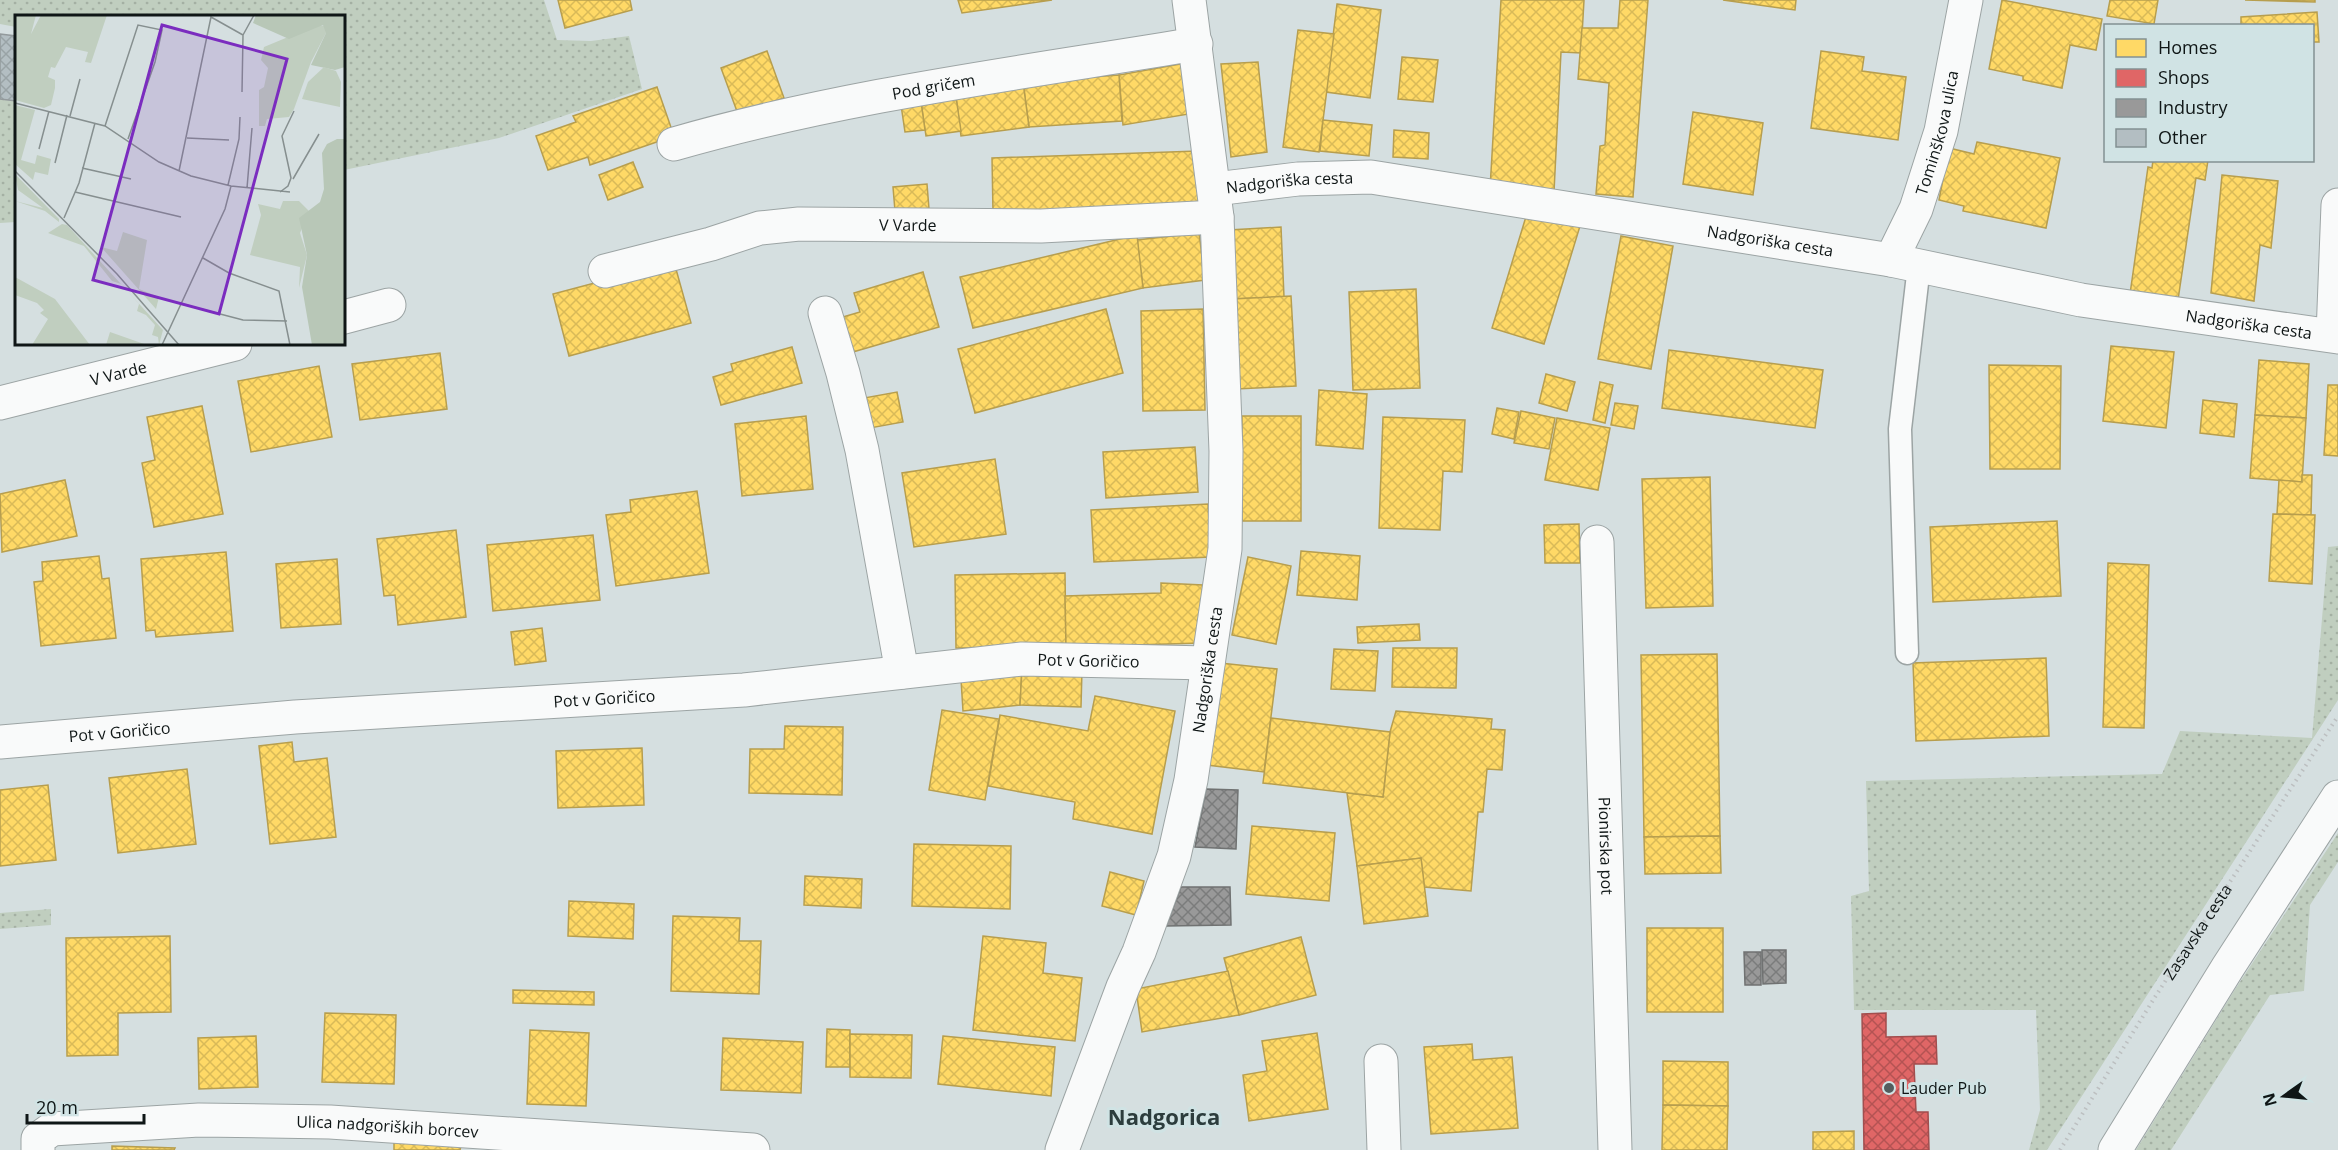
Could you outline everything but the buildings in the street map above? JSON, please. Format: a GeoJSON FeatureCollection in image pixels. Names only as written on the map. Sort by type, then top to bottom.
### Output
{"type":"FeatureCollection","features":[{"type":"Feature","properties":{"kind":"street"},"geometry":{"type":"LineString","coordinates":[[1189,0],[1216,203]]}},
{"type":"Feature","properties":{"kind":"street","name":"Tominškova ulica"},"geometry":{"type":"LineString","coordinates":[[1905,263],[1916,209],[1941,131],[1966,0]]}},
{"type":"Feature","properties":{"kind":"street","name":"Pod gričem"},"geometry":{"type":"LineString","coordinates":[[674,144],[739,125],[884,96],[1196,44]]}},
{"type":"Feature","properties":{"kind":"street","name":"Nadgoriška cesta"},"geometry":{"type":"LineString","coordinates":[[1062,1150],[1174,856],[1191,780],[1225,549],[1226,451],[1216,203],[1298,179],[1371,177],[1905,263],[2081,300],[2335,336]]}},
{"type":"Feature","properties":{"kind":"street","name":"V Varde"},"geometry":{"type":"LineString","coordinates":[[605,271],[711,244],[760,228],[799,225],[1041,226],[1216,203]]}},
{"type":"Feature","properties":{"kind":"street"},"geometry":{"type":"LineString","coordinates":[[2335,336],[2338,205]]}},
{"type":"Feature","properties":{"kind":"street"},"geometry":{"type":"LineString","coordinates":[[345,317],[389,305]]}},
{"type":"Feature","properties":{"kind":"street"},"geometry":{"type":"LineString","coordinates":[[825,314],[862,450],[902,672]]}},
{"type":"Feature","properties":{"kind":"street","name":"V Varde"},"geometry":{"type":"LineString","coordinates":[[0,403],[231,345]]}},
{"type":"Feature","properties":{"kind":"street","name":"Pionirska pot"},"geometry":{"type":"LineString","coordinates":[[1597,542],[1615,1150]]}},
{"type":"Feature","properties":{"kind":"street","name":"Pot v Goričico"},"geometry":{"type":"LineString","coordinates":[[0,742],[295,717],[744,690],[1022,659],[1208,663]]}},
{"type":"Feature","properties":{"kind":"street"},"geometry":{"type":"LineString","coordinates":[[2115,1150],[2228,967],[2338,797]]}},
{"type":"Feature","properties":{"kind":"street"},"geometry":{"type":"LineString","coordinates":[[1382,1061],[1384,1150]]}},
{"type":"Feature","properties":{"kind":"street","name":"Ulica nadgoriških borcev"},"geometry":{"type":"LineString","coordinates":[[38,1150],[38,1139],[52,1129],[199,1120],[330,1122],[753,1150]]}},
{"type":"Feature","properties":{"kind":"lane"},"geometry":{"type":"LineString","coordinates":[[1905,263],[1900,429],[1907,653]]}},
{"type":"Feature","properties":{"kind":"path","name":"Zasavska cesta"},"geometry":{"type":"LineString","coordinates":[[2060,1150],[2155,997],[2338,716]]}},
{"type":"Feature","properties":{"kind":"green space"},"geometry":{"type":"Polygon","coordinates":[[[0,0],[544,0],[557,40],[591,41],[629,36],[642,89],[499,138],[345,170],[345,15],[15,15],[15,27],[0,24],[0,0]]]}},
{"type":"Feature","properties":{"kind":"green space"},"geometry":{"type":"Polygon","coordinates":[[[0,79],[15,82],[15,222],[0,223],[0,79]]]}},
{"type":"Feature","properties":{"kind":"green space"},"geometry":{"type":"Polygon","coordinates":[[[2338,546],[2338,700],[2047,1150],[2029,1150],[2040,1110],[2036,1010],[1854,1010],[1851,896],[1869,891],[1866,781],[2162,774],[2180,731],[2312,738],[2328,547],[2338,546]]]}},
{"type":"Feature","properties":{"kind":"green space"},"geometry":{"type":"Polygon","coordinates":[[[2338,833],[2338,862],[2310,905],[2304,991],[2270,995],[2171,1150],[2136,1150],[2234,991],[2338,833]]]}},
{"type":"Feature","properties":{"kind":"green space"},"geometry":{"type":"Polygon","coordinates":[[[51,909],[51,925],[0,929],[0,913],[51,909]]]}},
{"type":"Feature","properties":{"kind":"place","name":"Lauder Pub"},"geometry":{"type":"Point","coordinates":[1889,1088]}},
{"type":"Feature","properties":{"kind":"district","name":"Nadgorica"},"geometry":{"type":"Point","coordinates":[1164,1116]}}]}
